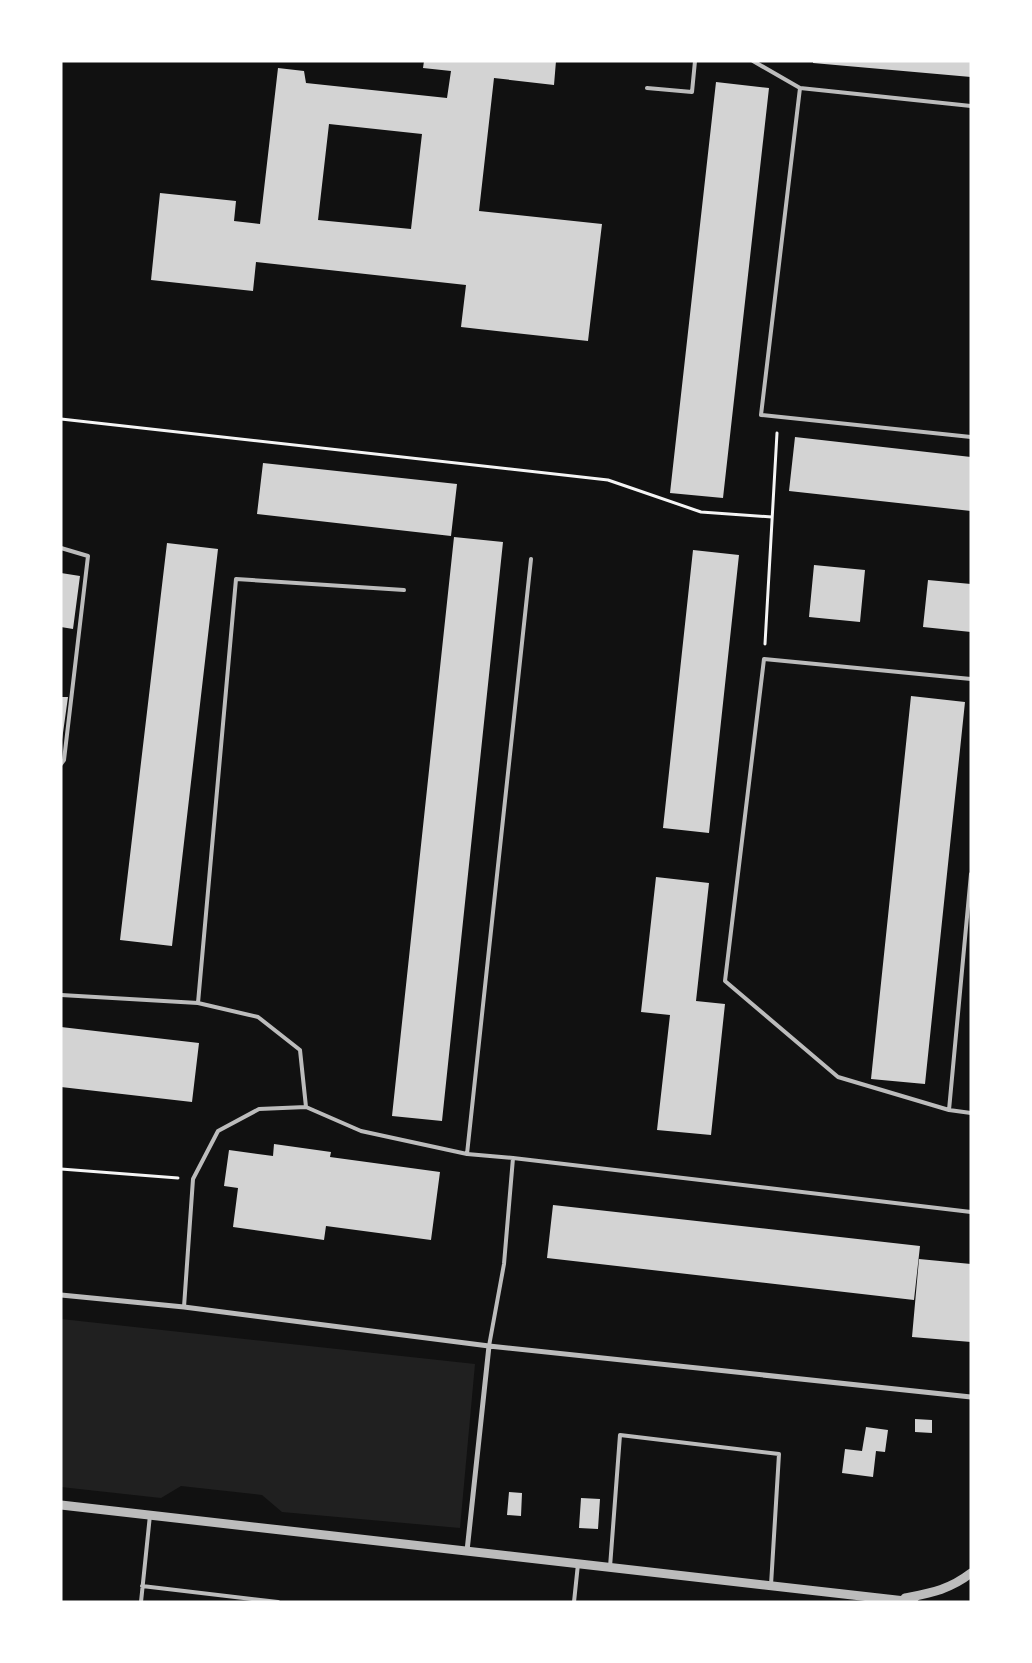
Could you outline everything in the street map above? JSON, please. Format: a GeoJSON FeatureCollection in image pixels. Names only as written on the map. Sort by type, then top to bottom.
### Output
{"type":"FeatureCollection","features":[{"type":"Feature","properties":{"kind":"street"},"geometry":{"type":"LineString","coordinates":[[61,1295],[184,1307],[489,1346],[971,1397]]}},
{"type":"Feature","properties":{"kind":"street"},"geometry":{"type":"LineString","coordinates":[[467,1552],[489,1346]]}},
{"type":"Feature","properties":{"kind":"street"},"geometry":{"type":"LineString","coordinates":[[61,1505],[914,1602]]}},
{"type":"Feature","properties":{"kind":"street"},"geometry":{"type":"LineString","coordinates":[[897,1600],[937,1592],[971,1574]]}},
{"type":"Feature","properties":{"kind":"lane"},"geometry":{"type":"LineString","coordinates":[[647,88],[692,92],[695,61]]}},
{"type":"Feature","properties":{"kind":"lane"},"geometry":{"type":"LineString","coordinates":[[753,61],[800,88],[971,106]]}},
{"type":"Feature","properties":{"kind":"lane"},"geometry":{"type":"LineString","coordinates":[[800,88],[761,415],[971,437]]}},
{"type":"Feature","properties":{"kind":"lane"},"geometry":{"type":"LineString","coordinates":[[61,548],[88,556],[64,760],[61,764]]}},
{"type":"Feature","properties":{"kind":"lane"},"geometry":{"type":"LineString","coordinates":[[466,1154],[531,559]]}},
{"type":"Feature","properties":{"kind":"lane"},"geometry":{"type":"LineString","coordinates":[[198,1003],[236,579],[404,590]]}},
{"type":"Feature","properties":{"kind":"lane"},"geometry":{"type":"LineString","coordinates":[[971,679],[764,659],[725,981],[838,1077],[949,1110],[971,1113]]}},
{"type":"Feature","properties":{"kind":"lane"},"geometry":{"type":"LineString","coordinates":[[949,1110],[971,874]]}},
{"type":"Feature","properties":{"kind":"lane"},"geometry":{"type":"LineString","coordinates":[[61,994],[198,1003],[258,1017],[300,1050],[306,1107]]}},
{"type":"Feature","properties":{"kind":"lane"},"geometry":{"type":"LineString","coordinates":[[184,1307],[193,1179],[218,1131],[259,1109],[306,1107],[361,1131],[466,1154],[971,1212]]}},
{"type":"Feature","properties":{"kind":"lane"},"geometry":{"type":"LineString","coordinates":[[489,1346],[504,1264],[512,1158]]}},
{"type":"Feature","properties":{"kind":"lane"},"geometry":{"type":"LineString","coordinates":[[610,1567],[620,1435],[779,1454],[772,1585]]}},
{"type":"Feature","properties":{"kind":"lane"},"geometry":{"type":"LineString","coordinates":[[141,1602],[150,1515]]}},
{"type":"Feature","properties":{"kind":"lane"},"geometry":{"type":"LineString","coordinates":[[574,1602],[578,1564]]}},
{"type":"Feature","properties":{"kind":"lane"},"geometry":{"type":"LineString","coordinates":[[142,1586],[278,1602]]}},
{"type":"Feature","properties":{"kind":"path"},"geometry":{"type":"LineString","coordinates":[[764,659],[778,417]]}},
{"type":"Feature","properties":{"kind":"path"},"geometry":{"type":"LineString","coordinates":[[61,419],[608,480],[701,512],[772,517]]}},
{"type":"Feature","properties":{"kind":"path"},"geometry":{"type":"LineString","coordinates":[[61,1169],[193,1179]]}},
{"type":"Feature","properties":{"kind":"shaded area"},"geometry":{"type":"Polygon","coordinates":[[[61,1319],[475,1364],[460,1528],[282,1512],[262,1495],[181,1486],[161,1498],[61,1487],[61,1319]]]}},
{"type":"Feature","properties":{"kind":"building"},"geometry":{"type":"Polygon","coordinates":[[[424,61],[556,61],[554,85],[494,78],[479,211],[602,224],[588,341],[461,327],[466,285],[256,262],[253,291],[151,280],[160,193],[236,201],[234,221],[260,224],[278,68],[304,71],[306,83],[447,98],[451,71],[423,68],[424,61]],[[329,124],[318,220],[411,229],[422,134],[329,124]]]}},
{"type":"Feature","properties":{"kind":"building"},"geometry":{"type":"Polygon","coordinates":[[[813,61],[971,61],[971,77],[813,63],[813,61]]]}},
{"type":"Feature","properties":{"kind":"building"},"geometry":{"type":"Polygon","coordinates":[[[716,82],[769,88],[723,498],[670,493],[716,82]]]}},
{"type":"Feature","properties":{"kind":"building"},"geometry":{"type":"Polygon","coordinates":[[[795,437],[971,457],[971,511],[789,491],[795,437]]]}},
{"type":"Feature","properties":{"kind":"building"},"geometry":{"type":"Polygon","coordinates":[[[263,463],[457,484],[451,536],[257,514],[263,463]]]}},
{"type":"Feature","properties":{"kind":"building"},"geometry":{"type":"Polygon","coordinates":[[[454,537],[503,542],[442,1121],[392,1116],[454,537]]]}},
{"type":"Feature","properties":{"kind":"building"},"geometry":{"type":"Polygon","coordinates":[[[167,543],[218,549],[172,946],[120,940],[167,543]]]}},
{"type":"Feature","properties":{"kind":"building"},"geometry":{"type":"Polygon","coordinates":[[[693,550],[739,555],[709,833],[663,828],[693,550]]]}},
{"type":"Feature","properties":{"kind":"building"},"geometry":{"type":"Polygon","coordinates":[[[814,565],[865,570],[860,622],[809,617],[814,565]]]}},
{"type":"Feature","properties":{"kind":"building"},"geometry":{"type":"Polygon","coordinates":[[[61,573],[80,576],[73,629],[61,627],[61,573]]]}},
{"type":"Feature","properties":{"kind":"building"},"geometry":{"type":"Polygon","coordinates":[[[928,580],[971,584],[971,632],[923,627],[928,580]]]}},
{"type":"Feature","properties":{"kind":"building"},"geometry":{"type":"Polygon","coordinates":[[[911,696],[965,702],[925,1084],[871,1079],[911,696]]]}},
{"type":"Feature","properties":{"kind":"building"},"geometry":{"type":"Polygon","coordinates":[[[61,697],[68,697],[62,740],[61,740],[61,697]]]}},
{"type":"Feature","properties":{"kind":"building"},"geometry":{"type":"Polygon","coordinates":[[[656,877],[709,883],[696,1001],[725,1004],[711,1135],[657,1130],[670,1015],[641,1012],[656,877]]]}},
{"type":"Feature","properties":{"kind":"building"},"geometry":{"type":"Polygon","coordinates":[[[61,1027],[199,1043],[192,1102],[61,1087],[61,1027]]]}},
{"type":"Feature","properties":{"kind":"building"},"geometry":{"type":"Polygon","coordinates":[[[274,1144],[331,1152],[330,1157],[440,1172],[431,1240],[326,1226],[324,1240],[233,1227],[238,1188],[224,1186],[229,1150],[273,1156],[274,1144]]]}},
{"type":"Feature","properties":{"kind":"building"},"geometry":{"type":"Polygon","coordinates":[[[553,1205],[920,1246],[914,1300],[547,1258],[553,1205]]]}},
{"type":"Feature","properties":{"kind":"building"},"geometry":{"type":"Polygon","coordinates":[[[919,1259],[971,1264],[971,1342],[912,1337],[919,1259]]]}},
{"type":"Feature","properties":{"kind":"building"},"geometry":{"type":"Polygon","coordinates":[[[915,1419],[932,1420],[932,1433],[915,1432],[915,1419]]]}},
{"type":"Feature","properties":{"kind":"building"},"geometry":{"type":"Polygon","coordinates":[[[866,1427],[888,1430],[885,1452],[876,1451],[873,1477],[842,1473],[845,1449],[862,1451],[866,1427]]]}},
{"type":"Feature","properties":{"kind":"building"},"geometry":{"type":"Polygon","coordinates":[[[509,1492],[522,1493],[521,1516],[507,1515],[509,1492]]]}},
{"type":"Feature","properties":{"kind":"building"},"geometry":{"type":"Polygon","coordinates":[[[581,1498],[600,1499],[598,1529],[579,1528],[581,1498]]]}}]}
